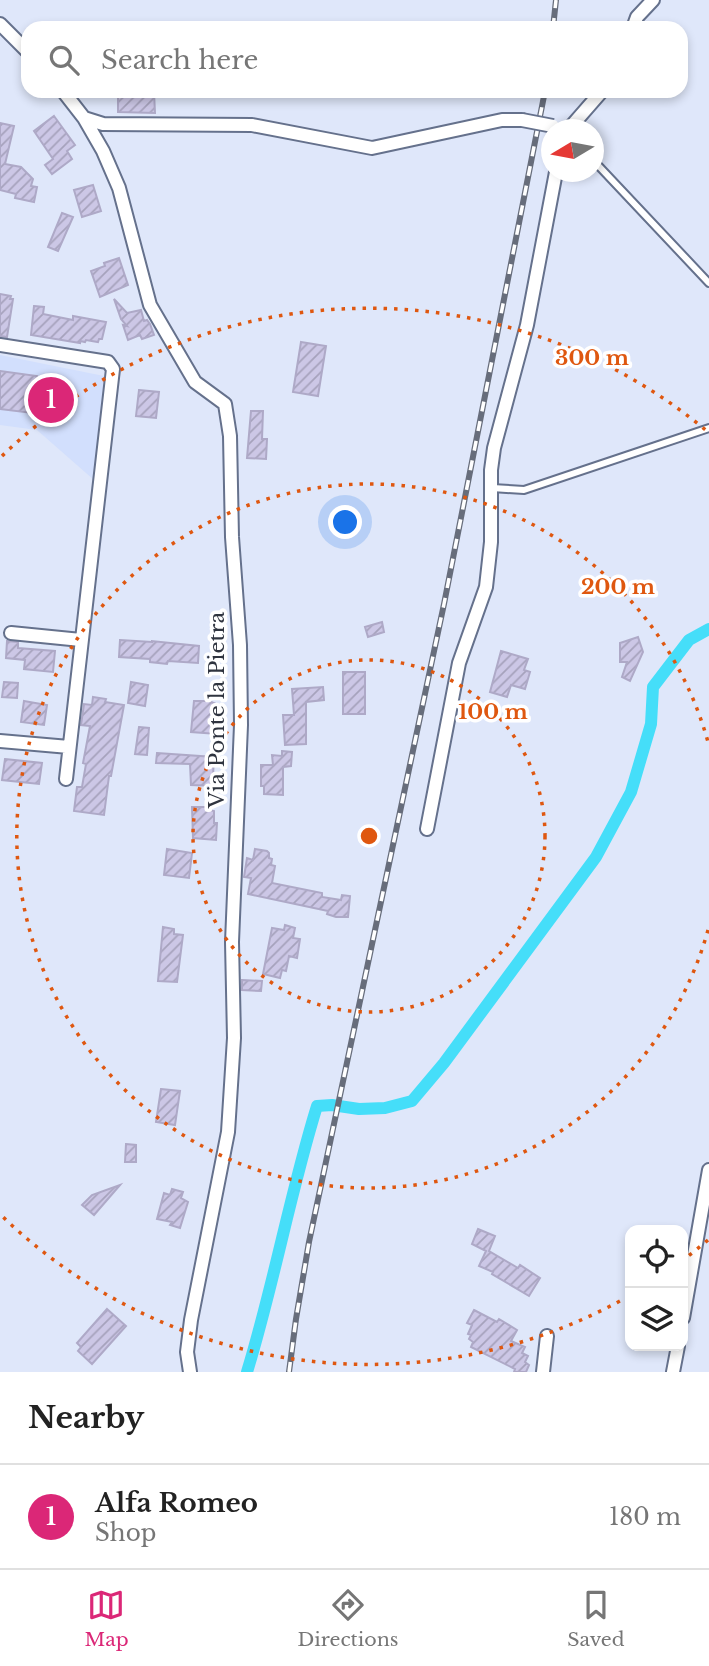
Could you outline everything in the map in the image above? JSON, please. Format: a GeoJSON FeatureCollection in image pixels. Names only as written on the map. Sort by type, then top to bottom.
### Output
{"type":"FeatureCollection","features":[{"type":"Feature","properties":{"kind":"street"},"geometry":{"type":"LineString","coordinates":[[635,21],[653,0]]}},
{"type":"Feature","properties":{"kind":"street"},"geometry":{"type":"LineString","coordinates":[[0,24],[21,45]]}},
{"type":"Feature","properties":{"kind":"street","name":"Via Ponte la Pietra"},"geometry":{"type":"LineString","coordinates":[[68,98],[103,151],[119,188],[150,306],[195,382],[225,404],[230,436],[241,725],[232,942],[234,1038],[228,1132],[191,1320],[187,1352],[190,1372]]}},
{"type":"Feature","properties":{"kind":"street"},"geometry":{"type":"LineString","coordinates":[[578,119],[596,98]]}},
{"type":"Feature","properties":{"kind":"street"},"geometry":{"type":"LineString","coordinates":[[83,118],[103,124],[252,125],[372,148],[502,120],[541,124]]}},
{"type":"Feature","properties":{"kind":"street"},"geometry":{"type":"LineString","coordinates":[[426,829],[459,663],[486,587],[491,542],[491,470],[494,448],[527,325],[554,182]]}},
{"type":"Feature","properties":{"kind":"street"},"geometry":{"type":"LineString","coordinates":[[0,345],[108,362],[113,369],[66,779]]}},
{"type":"Feature","properties":{"kind":"street"},"geometry":{"type":"LineString","coordinates":[[11,633],[81,640]]}},
{"type":"Feature","properties":{"kind":"street"},"geometry":{"type":"LineString","coordinates":[[0,741],[69,747]]}},
{"type":"Feature","properties":{"kind":"street"},"geometry":{"type":"LineString","coordinates":[[688,1290],[709,1170]]}},
{"type":"Feature","properties":{"kind":"street"},"geometry":{"type":"LineString","coordinates":[[543,1372],[547,1336]]}},
{"type":"Feature","properties":{"kind":"street"},"geometry":{"type":"LineString","coordinates":[[673,1372],[677,1351]]}},
{"type":"Feature","properties":{"kind":"lane"},"geometry":{"type":"LineString","coordinates":[[604,173],[709,283]]}},
{"type":"Feature","properties":{"kind":"lane"},"geometry":{"type":"LineString","coordinates":[[492,488],[524,490],[709,428]]}},
{"type":"Feature","properties":{"kind":"shaded area"},"geometry":{"type":"Polygon","coordinates":[[[0,355],[104,376],[94,480],[37,430],[0,425],[0,355]]]}},
{"type":"Feature","properties":{"kind":"building"},"geometry":{"type":"Polygon","coordinates":[[[118,98],[154,98],[155,113],[118,112],[118,98]]]}},
{"type":"Feature","properties":{"kind":"building"},"geometry":{"type":"Polygon","coordinates":[[[54,116],[75,145],[67,151],[72,159],[52,174],[45,165],[53,159],[34,131],[54,116]]]}},
{"type":"Feature","properties":{"kind":"building"},"geometry":{"type":"Polygon","coordinates":[[[0,123],[14,126],[5,164],[21,167],[33,179],[31,186],[37,187],[34,202],[15,198],[16,194],[0,190],[0,123]]]}},
{"type":"Feature","properties":{"kind":"building"},"geometry":{"type":"Polygon","coordinates":[[[93,185],[101,211],[82,217],[74,190],[93,185]]]}},
{"type":"Feature","properties":{"kind":"building"},"geometry":{"type":"Polygon","coordinates":[[[62,213],[73,217],[58,251],[48,247],[62,213]]]}},
{"type":"Feature","properties":{"kind":"building"},"geometry":{"type":"Polygon","coordinates":[[[119,258],[128,285],[100,297],[91,271],[119,258]]]}},
{"type":"Feature","properties":{"kind":"building"},"geometry":{"type":"Polygon","coordinates":[[[0,294],[13,299],[7,337],[0,336],[0,294]]]}},
{"type":"Feature","properties":{"kind":"building"},"geometry":{"type":"Polygon","coordinates":[[[114,299],[127,313],[141,310],[144,321],[147,320],[150,324],[154,335],[142,339],[140,335],[128,340],[123,325],[127,326],[121,319],[114,299]]]}},
{"type":"Feature","properties":{"kind":"building"},"geometry":{"type":"Polygon","coordinates":[[[34,306],[44,307],[43,314],[73,320],[73,316],[106,322],[102,339],[98,342],[86,340],[80,343],[31,335],[34,306]]]}},
{"type":"Feature","properties":{"kind":"building"},"geometry":{"type":"Polygon","coordinates":[[[301,342],[326,346],[318,396],[293,392],[301,342]]]}},
{"type":"Feature","properties":{"kind":"building"},"geometry":{"type":"Polygon","coordinates":[[[0,371],[37,376],[32,413],[0,409],[0,371]]]}},
{"type":"Feature","properties":{"kind":"building"},"geometry":{"type":"Polygon","coordinates":[[[139,390],[159,392],[156,418],[136,416],[139,390]]]}},
{"type":"Feature","properties":{"kind":"building"},"geometry":{"type":"Polygon","coordinates":[[[251,411],[263,411],[262,439],[267,439],[266,459],[247,458],[251,411]]]}},
{"type":"Feature","properties":{"kind":"building"},"geometry":{"type":"Polygon","coordinates":[[[382,622],[384,632],[368,637],[365,627],[382,622]]]}},
{"type":"Feature","properties":{"kind":"building"},"geometry":{"type":"Polygon","coordinates":[[[638,637],[643,652],[630,681],[622,677],[627,662],[620,662],[620,643],[638,637]]]}},
{"type":"Feature","properties":{"kind":"building"},"geometry":{"type":"Polygon","coordinates":[[[120,640],[199,646],[198,663],[168,661],[167,664],[150,662],[150,659],[119,657],[120,640]]]}},
{"type":"Feature","properties":{"kind":"building"},"geometry":{"type":"Polygon","coordinates":[[[7,641],[18,642],[18,648],[55,651],[53,672],[24,669],[25,660],[6,658],[7,641]]]}},
{"type":"Feature","properties":{"kind":"building"},"geometry":{"type":"Polygon","coordinates":[[[501,651],[528,659],[524,670],[530,672],[525,689],[511,685],[507,697],[490,692],[501,651]]]}},
{"type":"Feature","properties":{"kind":"building"},"geometry":{"type":"Polygon","coordinates":[[[343,672],[365,672],[365,714],[343,714],[343,672]]]}},
{"type":"Feature","properties":{"kind":"building"},"geometry":{"type":"Polygon","coordinates":[[[4,682],[18,683],[17,698],[2,697],[4,682]]]}},
{"type":"Feature","properties":{"kind":"building"},"geometry":{"type":"Polygon","coordinates":[[[131,682],[148,685],[145,706],[128,703],[131,682]]]}},
{"type":"Feature","properties":{"kind":"building"},"geometry":{"type":"Polygon","coordinates":[[[323,687],[324,700],[306,702],[306,744],[285,745],[283,715],[294,715],[292,689],[323,687]]]}},
{"type":"Feature","properties":{"kind":"building"},"geometry":{"type":"Polygon","coordinates":[[[93,697],[124,705],[104,815],[74,811],[77,787],[82,787],[86,764],[83,763],[90,726],[81,725],[84,704],[92,705],[93,697]]]}},
{"type":"Feature","properties":{"kind":"building"},"geometry":{"type":"Polygon","coordinates":[[[24,701],[47,705],[44,725],[21,722],[24,701]]]}},
{"type":"Feature","properties":{"kind":"building"},"geometry":{"type":"Polygon","coordinates":[[[194,701],[216,704],[217,734],[191,732],[194,701]]]}},
{"type":"Feature","properties":{"kind":"building"},"geometry":{"type":"Polygon","coordinates":[[[139,727],[149,728],[147,755],[135,754],[139,727]]]}},
{"type":"Feature","properties":{"kind":"building"},"geometry":{"type":"Polygon","coordinates":[[[282,751],[292,752],[291,766],[283,767],[283,795],[264,794],[264,786],[261,786],[261,765],[273,765],[272,755],[282,756],[282,751]]]}},
{"type":"Feature","properties":{"kind":"building"},"geometry":{"type":"Polygon","coordinates":[[[157,753],[214,757],[213,776],[216,777],[216,786],[191,785],[190,764],[156,763],[157,753]]]}},
{"type":"Feature","properties":{"kind":"building"},"geometry":{"type":"Polygon","coordinates":[[[5,759],[42,763],[39,784],[2,780],[5,759]]]}},
{"type":"Feature","properties":{"kind":"building"},"geometry":{"type":"Polygon","coordinates":[[[192,807],[208,807],[208,810],[214,811],[214,823],[217,823],[216,840],[193,838],[192,807]]]}},
{"type":"Feature","properties":{"kind":"building"},"geometry":{"type":"Polygon","coordinates":[[[167,849],[192,853],[189,878],[164,875],[167,849]]]}},
{"type":"Feature","properties":{"kind":"building"},"geometry":{"type":"Polygon","coordinates":[[[255,849],[267,851],[272,859],[271,865],[275,866],[272,883],[322,893],[322,897],[341,900],[342,895],[350,896],[348,917],[336,917],[327,914],[328,911],[248,894],[251,878],[244,877],[247,858],[253,860],[255,849]]]}},
{"type":"Feature","properties":{"kind":"building"},"geometry":{"type":"Polygon","coordinates":[[[285,925],[295,928],[293,938],[300,939],[297,958],[289,956],[286,971],[282,970],[280,978],[263,974],[272,928],[284,930],[285,925]]]}},
{"type":"Feature","properties":{"kind":"building"},"geometry":{"type":"Polygon","coordinates":[[[163,927],[174,929],[174,934],[183,935],[177,982],[158,981],[163,927]]]}},
{"type":"Feature","properties":{"kind":"building"},"geometry":{"type":"Polygon","coordinates":[[[242,980],[262,981],[261,991],[242,990],[242,980]]]}},
{"type":"Feature","properties":{"kind":"building"},"geometry":{"type":"Polygon","coordinates":[[[161,1089],[180,1091],[175,1125],[156,1122],[161,1089]]]}},
{"type":"Feature","properties":{"kind":"building"},"geometry":{"type":"Polygon","coordinates":[[[126,1144],[136,1145],[136,1162],[125,1162],[126,1144]]]}},
{"type":"Feature","properties":{"kind":"building"},"geometry":{"type":"Polygon","coordinates":[[[120,1185],[94,1215],[82,1205],[92,1195],[120,1185]]]}},
{"type":"Feature","properties":{"kind":"building"},"geometry":{"type":"Polygon","coordinates":[[[172,1189],[183,1192],[181,1198],[188,1202],[180,1228],[170,1225],[172,1222],[157,1219],[164,1193],[170,1195],[172,1189]]]}},
{"type":"Feature","properties":{"kind":"building"},"geometry":{"type":"Polygon","coordinates":[[[478,1229],[495,1236],[489,1251],[518,1268],[520,1265],[540,1278],[529,1296],[479,1266],[486,1251],[472,1244],[478,1229]]]}},
{"type":"Feature","properties":{"kind":"building"},"geometry":{"type":"Polygon","coordinates":[[[107,1309],[126,1326],[92,1364],[78,1351],[81,1347],[77,1343],[107,1309]]]}},
{"type":"Feature","properties":{"kind":"building"},"geometry":{"type":"Polygon","coordinates":[[[474,1310],[497,1322],[499,1319],[517,1330],[511,1341],[525,1347],[522,1353],[528,1356],[525,1362],[529,1365],[526,1372],[514,1372],[515,1369],[471,1347],[473,1342],[468,1334],[472,1325],[467,1323],[474,1310]]]}},
{"type":"Feature","properties":{"kind":"waterway"},"geometry":{"type":"LineString","coordinates":[[247,1372],[317,1106],[385,1108],[412,1101],[444,1063],[596,857],[631,792],[651,724],[653,687],[689,640],[709,629]]}},
{"type":"Feature","properties":{"kind":"railway"},"geometry":{"type":"LineString","coordinates":[[554,21],[556,0]]}},
{"type":"Feature","properties":{"kind":"railway"},"geometry":{"type":"LineString","coordinates":[[289,1372],[309,1242],[444,604],[544,98]]}},
{"type":"Feature","properties":{"kind":"place","name":"Alfa Romeo"},"geometry":{"type":"Point","coordinates":[51,400]}}]}
